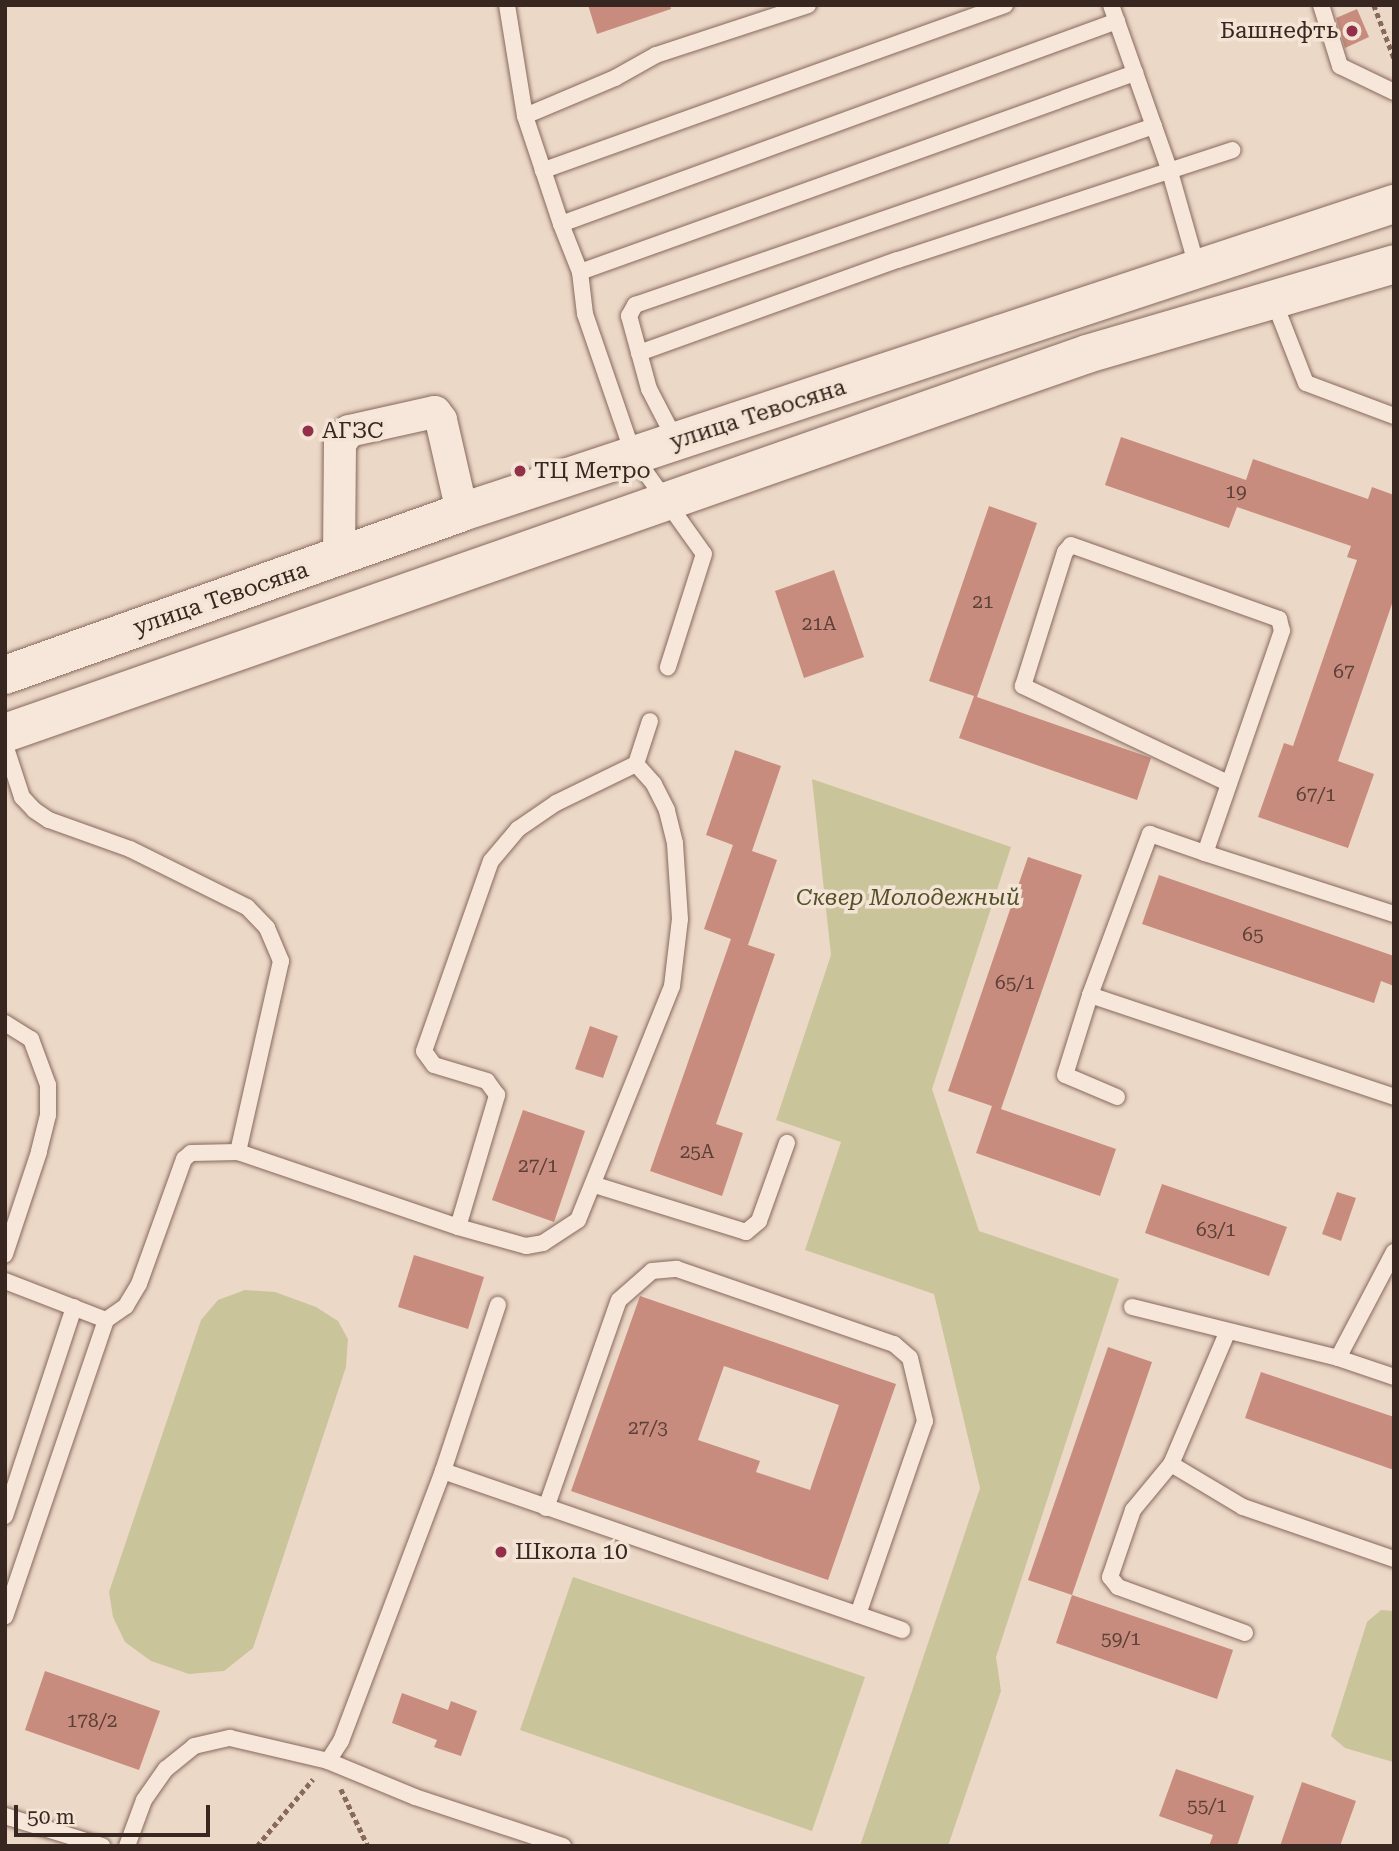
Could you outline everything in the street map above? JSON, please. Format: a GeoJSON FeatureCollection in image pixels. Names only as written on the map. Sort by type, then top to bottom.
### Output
{"type":"FeatureCollection","features":[{"type":"Feature","properties":{"kind":"street","name":"улица Тевосяна"},"geometry":{"type":"LineString","coordinates":[[5,675],[461,512],[1394,204]]}},
{"type":"Feature","properties":{"kind":"street"},"geometry":{"type":"LineString","coordinates":[[5,733],[1087,354],[1272,297],[1394,264]]}},
{"type":"Feature","properties":{"kind":"street"},"geometry":{"type":"LineString","coordinates":[[339,557],[340,443],[349,431],[435,412],[441,420],[461,512]]}},
{"type":"Feature","properties":{"kind":"lane"},"geometry":{"type":"LineString","coordinates":[[507,5],[524,116],[580,272],[585,314],[634,456],[704,554],[668,667]]}},
{"type":"Feature","properties":{"kind":"lane"},"geometry":{"type":"LineString","coordinates":[[524,116],[615,78],[656,55],[808,5]]}},
{"type":"Feature","properties":{"kind":"lane"},"geometry":{"type":"LineString","coordinates":[[543,170],[1004,5]]}},
{"type":"Feature","properties":{"kind":"lane"},"geometry":{"type":"LineString","coordinates":[[1321,5],[1340,66],[1394,92]]}},
{"type":"Feature","properties":{"kind":"lane"},"geometry":{"type":"LineString","coordinates":[[561,224],[1114,13],[1170,172],[1197,267]]}},
{"type":"Feature","properties":{"kind":"lane"},"geometry":{"type":"LineString","coordinates":[[580,272],[1135,73]]}},
{"type":"Feature","properties":{"kind":"lane"},"geometry":{"type":"LineString","coordinates":[[676,441],[661,417],[639,353],[631,310],[642,302],[1154,126]]}},
{"type":"Feature","properties":{"kind":"lane"},"geometry":{"type":"LineString","coordinates":[[639,353],[898,260],[1232,150]]}},
{"type":"Feature","properties":{"kind":"lane"},"geometry":{"type":"LineString","coordinates":[[1272,297],[1306,383],[1394,416]]}},
{"type":"Feature","properties":{"kind":"lane"},"geometry":{"type":"LineString","coordinates":[[1205,853],[1281,623],[1093,549],[1071,545],[1065,552],[1023,686],[1228,783]]}},
{"type":"Feature","properties":{"kind":"lane"},"geometry":{"type":"LineString","coordinates":[[458,1227],[497,1095],[487,1081],[434,1065],[424,1051],[491,861],[518,829],[556,803],[636,764],[650,721]]}},
{"type":"Feature","properties":{"kind":"lane"},"geometry":{"type":"LineString","coordinates":[[5,745],[22,797],[34,810],[225,895],[247,907],[267,928],[281,961],[278,990],[237,1152]]}},
{"type":"Feature","properties":{"kind":"lane"},"geometry":{"type":"LineString","coordinates":[[5,1616],[106,1320],[126,1306],[139,1284],[184,1159],[191,1153],[237,1152],[508,1243],[543,1242],[578,1220],[596,1185],[672,986],[679,955],[675,843],[667,810],[654,784],[636,764]]}},
{"type":"Feature","properties":{"kind":"lane"},"geometry":{"type":"LineString","coordinates":[[1117,1097],[1065,1075],[1090,995],[1150,834],[1394,914]]}},
{"type":"Feature","properties":{"kind":"lane"},"geometry":{"type":"LineString","coordinates":[[1090,995],[1394,1097]]}},
{"type":"Feature","properties":{"kind":"lane"},"geometry":{"type":"LineString","coordinates":[[5,1023],[32,1039],[48,1084],[42,1140],[5,1254]]}},
{"type":"Feature","properties":{"kind":"lane"},"geometry":{"type":"LineString","coordinates":[[596,1185],[746,1232],[759,1221],[787,1143]]}},
{"type":"Feature","properties":{"kind":"lane"},"geometry":{"type":"LineString","coordinates":[[1338,1359],[1394,1252]]}},
{"type":"Feature","properties":{"kind":"lane"},"geometry":{"type":"LineString","coordinates":[[546,1508],[619,1300],[658,1268],[689,1273],[894,1344],[910,1358],[925,1421],[858,1615]]}},
{"type":"Feature","properties":{"kind":"lane"},"geometry":{"type":"LineString","coordinates":[[5,1281],[106,1320]]}},
{"type":"Feature","properties":{"kind":"lane"},"geometry":{"type":"LineString","coordinates":[[328,1761],[341,1741],[443,1471],[498,1305]]}},
{"type":"Feature","properties":{"kind":"lane"},"geometry":{"type":"LineString","coordinates":[[5,1516],[74,1307]]}},
{"type":"Feature","properties":{"kind":"lane"},"geometry":{"type":"LineString","coordinates":[[1132,1307],[1338,1359],[1394,1377]]}},
{"type":"Feature","properties":{"kind":"lane"},"geometry":{"type":"LineString","coordinates":[[1227,1333],[1171,1464],[1133,1510],[1111,1581],[1245,1633]]}},
{"type":"Feature","properties":{"kind":"lane"},"geometry":{"type":"LineString","coordinates":[[1171,1464],[1243,1507],[1394,1559]]}},
{"type":"Feature","properties":{"kind":"lane"},"geometry":{"type":"LineString","coordinates":[[443,1471],[902,1630]]}},
{"type":"Feature","properties":{"kind":"lane"},"geometry":{"type":"LineString","coordinates":[[127,1846],[144,1800],[166,1769],[194,1746],[230,1738],[328,1761],[415,1797],[563,1846]]}},
{"type":"Feature","properties":{"kind":"lane"},"geometry":{"type":"LineString","coordinates":[[5,1816],[102,1846]]}},
{"type":"Feature","properties":{"kind":"path"},"geometry":{"type":"LineString","coordinates":[[1374,5],[1394,58]]}},
{"type":"Feature","properties":{"kind":"path"},"geometry":{"type":"LineString","coordinates":[[257,1846],[328,1761],[368,1846]]}},
{"type":"Feature","properties":{"kind":"green space","name":"Сквер Молодежный"},"geometry":{"type":"Polygon","coordinates":[[[812,779],[1011,847],[932,1089],[979,1231],[1119,1279],[996,1657],[1001,1691],[948,1846],[860,1846],[980,1488],[934,1294],[805,1250],[841,1142],[776,1120],[831,955],[812,779]]]}},
{"type":"Feature","properties":{"kind":"green space"},"geometry":{"type":"Polygon","coordinates":[[[245,1290],[275,1292],[316,1307],[338,1321],[348,1339],[346,1367],[253,1648],[224,1671],[189,1674],[151,1661],[125,1642],[113,1617],[109,1592],[201,1320],[218,1300],[245,1290]]]}},
{"type":"Feature","properties":{"kind":"green space"},"geometry":{"type":"Polygon","coordinates":[[[573,1577],[865,1677],[812,1831],[520,1730],[573,1577]]]}},
{"type":"Feature","properties":{"kind":"green space"},"geometry":{"type":"Polygon","coordinates":[[[1381,1610],[1394,1611],[1393,1762],[1345,1748],[1331,1736],[1367,1622],[1381,1610]]]}},
{"type":"Feature","properties":{"kind":"building"},"geometry":{"type":"Polygon","coordinates":[[[588,5],[670,5],[671,9],[597,34],[588,5]]]}},
{"type":"Feature","properties":{"kind":"building"},"geometry":{"type":"Polygon","coordinates":[[[1357,9],[1369,37],[1345,48],[1336,18],[1357,9]]]}},
{"type":"Feature","properties":{"kind":"building"},"geometry":{"type":"Polygon","coordinates":[[[1121,437],[1246,480],[1253,459],[1368,499],[1372,487],[1394,495],[1394,598],[1338,761],[1374,774],[1348,848],[1258,817],[1284,743],[1293,746],[1357,560],[1347,557],[1351,546],[1237,507],[1229,528],[1105,485],[1121,437]]]}},
{"type":"Feature","properties":{"kind":"building"},"geometry":{"type":"Polygon","coordinates":[[[989,506],[1037,523],[977,697],[1151,758],[1137,800],[959,738],[974,696],[929,681],[989,506]]]}},
{"type":"Feature","properties":{"kind":"building"},"geometry":{"type":"Polygon","coordinates":[[[834,570],[864,657],[804,678],[775,591],[834,570]]]}},
{"type":"Feature","properties":{"kind":"building"},"geometry":{"type":"Polygon","coordinates":[[[735,750],[781,766],[752,851],[777,860],[748,945],[775,954],[716,1124],[743,1133],[722,1196],[650,1171],[731,939],[704,929],[733,845],[706,835],[735,750]]]}},
{"type":"Feature","properties":{"kind":"building"},"geometry":{"type":"Polygon","coordinates":[[[1028,857],[1082,875],[1001,1109],[1116,1149],[1100,1196],[976,1153],[992,1106],[948,1091],[1028,857]]]}},
{"type":"Feature","properties":{"kind":"building"},"geometry":{"type":"Polygon","coordinates":[[[1159,875],[1394,956],[1394,986],[1381,981],[1374,1003],[1142,924],[1159,875]]]}},
{"type":"Feature","properties":{"kind":"building"},"geometry":{"type":"Polygon","coordinates":[[[590,1026],[618,1036],[603,1078],[575,1069],[590,1026]]]}},
{"type":"Feature","properties":{"kind":"building"},"geometry":{"type":"Polygon","coordinates":[[[523,1110],[585,1131],[554,1222],[492,1200],[523,1110]]]}},
{"type":"Feature","properties":{"kind":"building"},"geometry":{"type":"Polygon","coordinates":[[[1162,1184],[1287,1227],[1269,1276],[1145,1233],[1162,1184]]]}},
{"type":"Feature","properties":{"kind":"building"},"geometry":{"type":"Polygon","coordinates":[[[1337,1192],[1356,1198],[1341,1241],[1322,1234],[1337,1192]]]}},
{"type":"Feature","properties":{"kind":"building"},"geometry":{"type":"Polygon","coordinates":[[[414,1255],[484,1277],[468,1329],[398,1307],[414,1255]]]}},
{"type":"Feature","properties":{"kind":"building","name":"Школа 10"},"geometry":{"type":"Polygon","coordinates":[[[640,1296],[896,1384],[828,1580],[571,1491],[640,1296]],[[724,1366],[698,1440],[760,1461],[756,1472],[810,1490],[839,1405],[724,1366]]]}},
{"type":"Feature","properties":{"kind":"building"},"geometry":{"type":"Polygon","coordinates":[[[1108,1347],[1152,1362],[1072,1595],[1028,1580],[1108,1347]]]}},
{"type":"Feature","properties":{"kind":"building"},"geometry":{"type":"Polygon","coordinates":[[[1261,1372],[1394,1417],[1394,1470],[1245,1418],[1261,1372]]]}},
{"type":"Feature","properties":{"kind":"building"},"geometry":{"type":"Polygon","coordinates":[[[1072,1595],[1233,1650],[1217,1699],[1056,1643],[1072,1595]]]}},
{"type":"Feature","properties":{"kind":"building"},"geometry":{"type":"Polygon","coordinates":[[[45,1671],[160,1711],[139,1770],[25,1730],[45,1671]]]}},
{"type":"Feature","properties":{"kind":"building"},"geometry":{"type":"Polygon","coordinates":[[[402,1693],[448,1710],[451,1701],[477,1711],[461,1756],[434,1747],[437,1740],[392,1723],[402,1693]]]}},
{"type":"Feature","properties":{"kind":"building"},"geometry":{"type":"Polygon","coordinates":[[[1176,1769],[1254,1796],[1237,1846],[1209,1846],[1213,1835],[1159,1816],[1176,1769]]]}},
{"type":"Feature","properties":{"kind":"building"},"geometry":{"type":"Polygon","coordinates":[[[1302,1782],[1356,1801],[1340,1846],[1280,1846],[1302,1782]]]}},
{"type":"Feature","properties":{"kind":"place","name":"Башнефть"},"geometry":{"type":"Point","coordinates":[1352,31]}},
{"type":"Feature","properties":{"kind":"place","name":"АГЗС"},"geometry":{"type":"Point","coordinates":[308,431]}},
{"type":"Feature","properties":{"kind":"place","name":"ТЦ Метро"},"geometry":{"type":"Point","coordinates":[520,471]}},
{"type":"Feature","properties":{"kind":"place","name":"Школа 10"},"geometry":{"type":"Point","coordinates":[501,1552]}}]}
